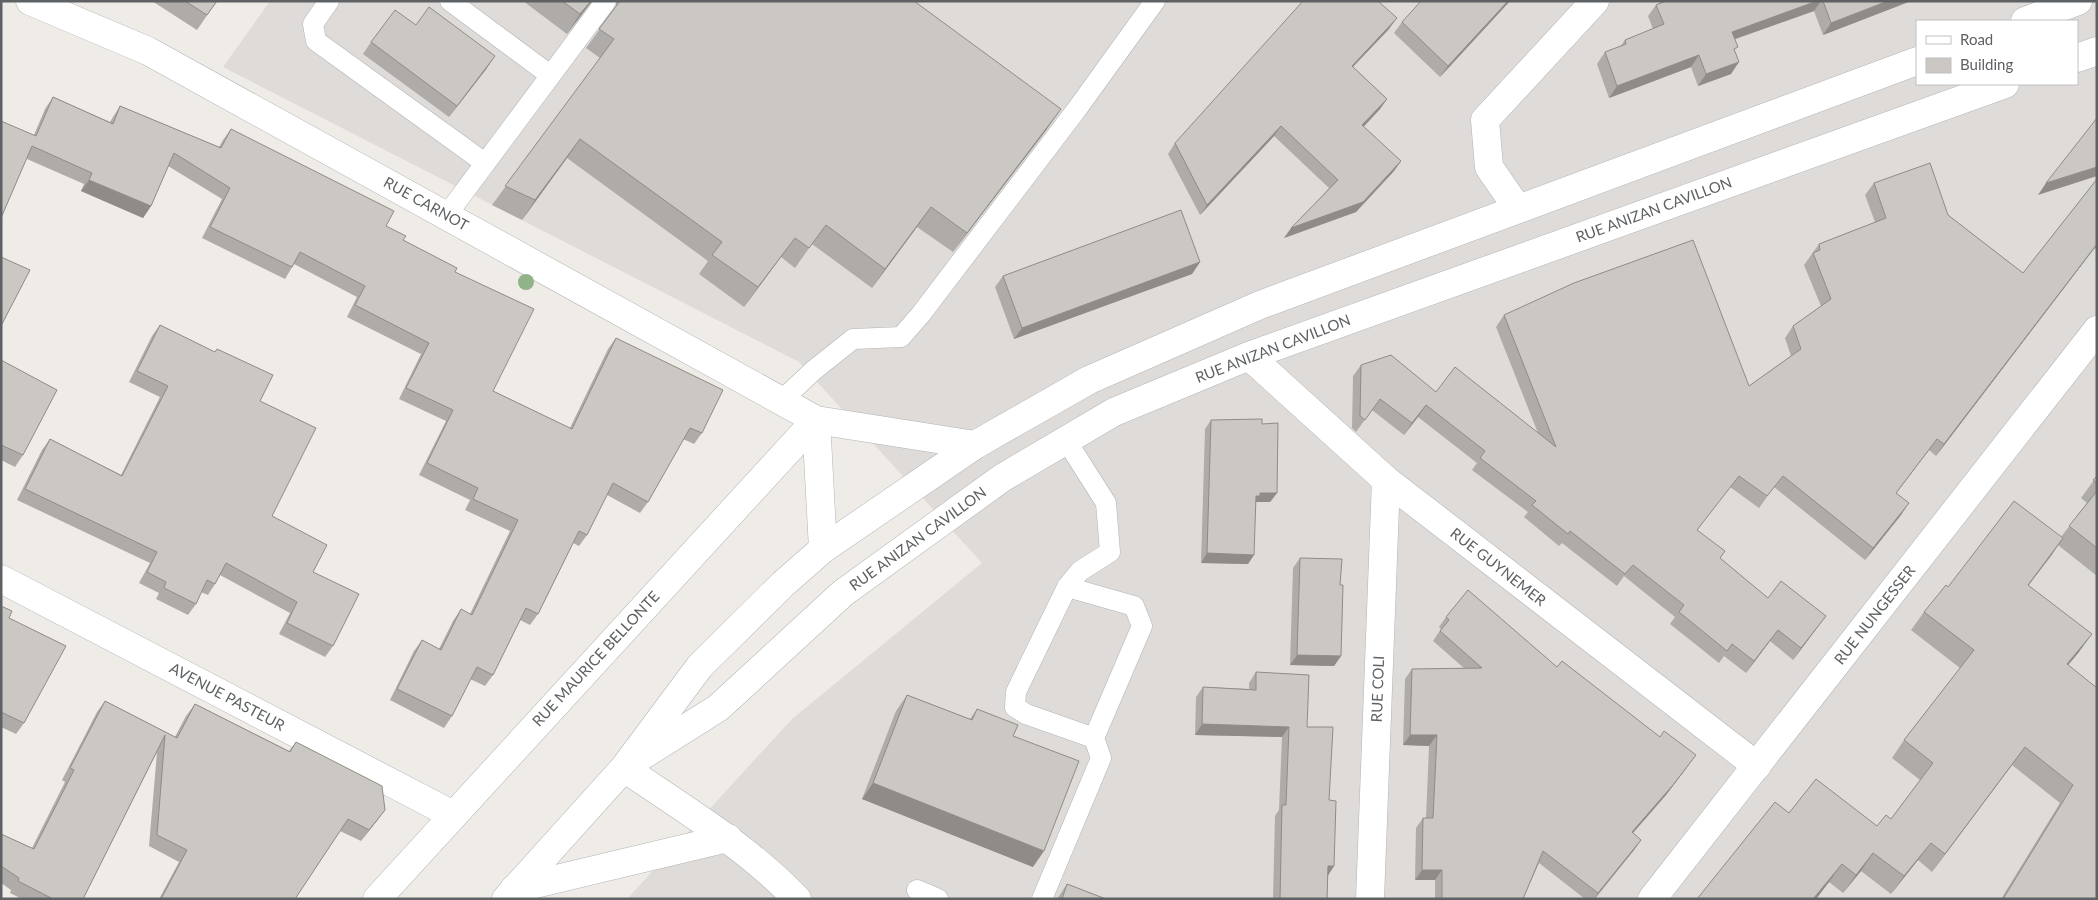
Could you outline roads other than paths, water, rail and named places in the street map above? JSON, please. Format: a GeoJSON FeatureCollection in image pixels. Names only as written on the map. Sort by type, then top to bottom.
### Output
{"type":"FeatureCollection","features":[{"type":"Feature","properties":{"kind":"street","name":"RUE CARNOT"},"geometry":{"type":"LineString","coordinates":[[30,1],[148,51],[816,420]]}},
{"type":"Feature","properties":{"kind":"street"},"geometry":{"type":"LineString","coordinates":[[1518,208],[1489,167],[1485,120],[1595,1]]}},
{"type":"Feature","properties":{"kind":"street"},"geometry":{"type":"LineString","coordinates":[[2028,20],[2078,1]]}},
{"type":"Feature","properties":{"kind":"street"},"geometry":{"type":"LineString","coordinates":[[2078,58],[2097,51]]}},
{"type":"Feature","properties":{"kind":"street","name":"RUE ANIZAN CAVILLON"},"geometry":{"type":"LineString","coordinates":[[510,894],[549,854],[624,768],[700,666],[783,584],[823,549],[975,445],[1089,380],[1260,305],[1916,61]]}},
{"type":"Feature","properties":{"kind":"street","name":"RUE ANIZAN CAVILLON"},"geometry":{"type":"LineString","coordinates":[[624,768],[718,708],[843,593],[1002,478],[1114,412],[1249,356],[2002,85]]}},
{"type":"Feature","properties":{"kind":"street","name":"RUE NUNGESSER"},"geometry":{"type":"LineString","coordinates":[[1652,899],[2097,330]]}},
{"type":"Feature","properties":{"kind":"street","name":"RUE GUYNEMER"},"geometry":{"type":"LineString","coordinates":[[1249,356],[1386,480],[1757,766]]}},
{"type":"Feature","properties":{"kind":"street"},"geometry":{"type":"LineString","coordinates":[[823,549],[816,420],[975,445]]}},
{"type":"Feature","properties":{"kind":"street","name":"RUE MAURICE BELLONTE"},"geometry":{"type":"LineString","coordinates":[[377,899],[816,420]]}},
{"type":"Feature","properties":{"kind":"street","name":"RUE COLI"},"geometry":{"type":"LineString","coordinates":[[1370,899],[1386,480]]}},
{"type":"Feature","properties":{"kind":"street","name":"AVENUE PASTEUR"},"geometry":{"type":"LineString","coordinates":[[1,580],[453,816]]}},
{"type":"Feature","properties":{"kind":"street"},"geometry":{"type":"LineString","coordinates":[[624,768],[728,838],[776,877],[798,899]]}},
{"type":"Feature","properties":{"kind":"street"},"geometry":{"type":"LineString","coordinates":[[510,894],[728,838]]}},
{"type":"Feature","properties":{"kind":"lane"},"geometry":{"type":"LineString","coordinates":[[329,1],[313,24],[316,40],[485,163]]}},
{"type":"Feature","properties":{"kind":"lane"},"geometry":{"type":"LineString","coordinates":[[450,1],[550,76]]}},
{"type":"Feature","properties":{"kind":"lane"},"geometry":{"type":"LineString","coordinates":[[446,216],[606,1]]}},
{"type":"Feature","properties":{"kind":"lane"},"geometry":{"type":"LineString","coordinates":[[781,400],[853,338],[901,337],[922,314],[1059,133],[1155,1]]}},
{"type":"Feature","properties":{"kind":"lane"},"geometry":{"type":"LineString","coordinates":[[1066,440],[1106,503],[1110,552],[1080,571],[1067,588],[1016,692],[1015,706],[1026,714],[1094,738]]}},
{"type":"Feature","properties":{"kind":"lane"},"geometry":{"type":"LineString","coordinates":[[1042,899],[1101,758],[1094,738],[1142,626],[1134,606],[1067,588]]}},
{"type":"Feature","properties":{"kind":"lane"},"geometry":{"type":"LineString","coordinates":[[917,890],[938,899]]}}]}
